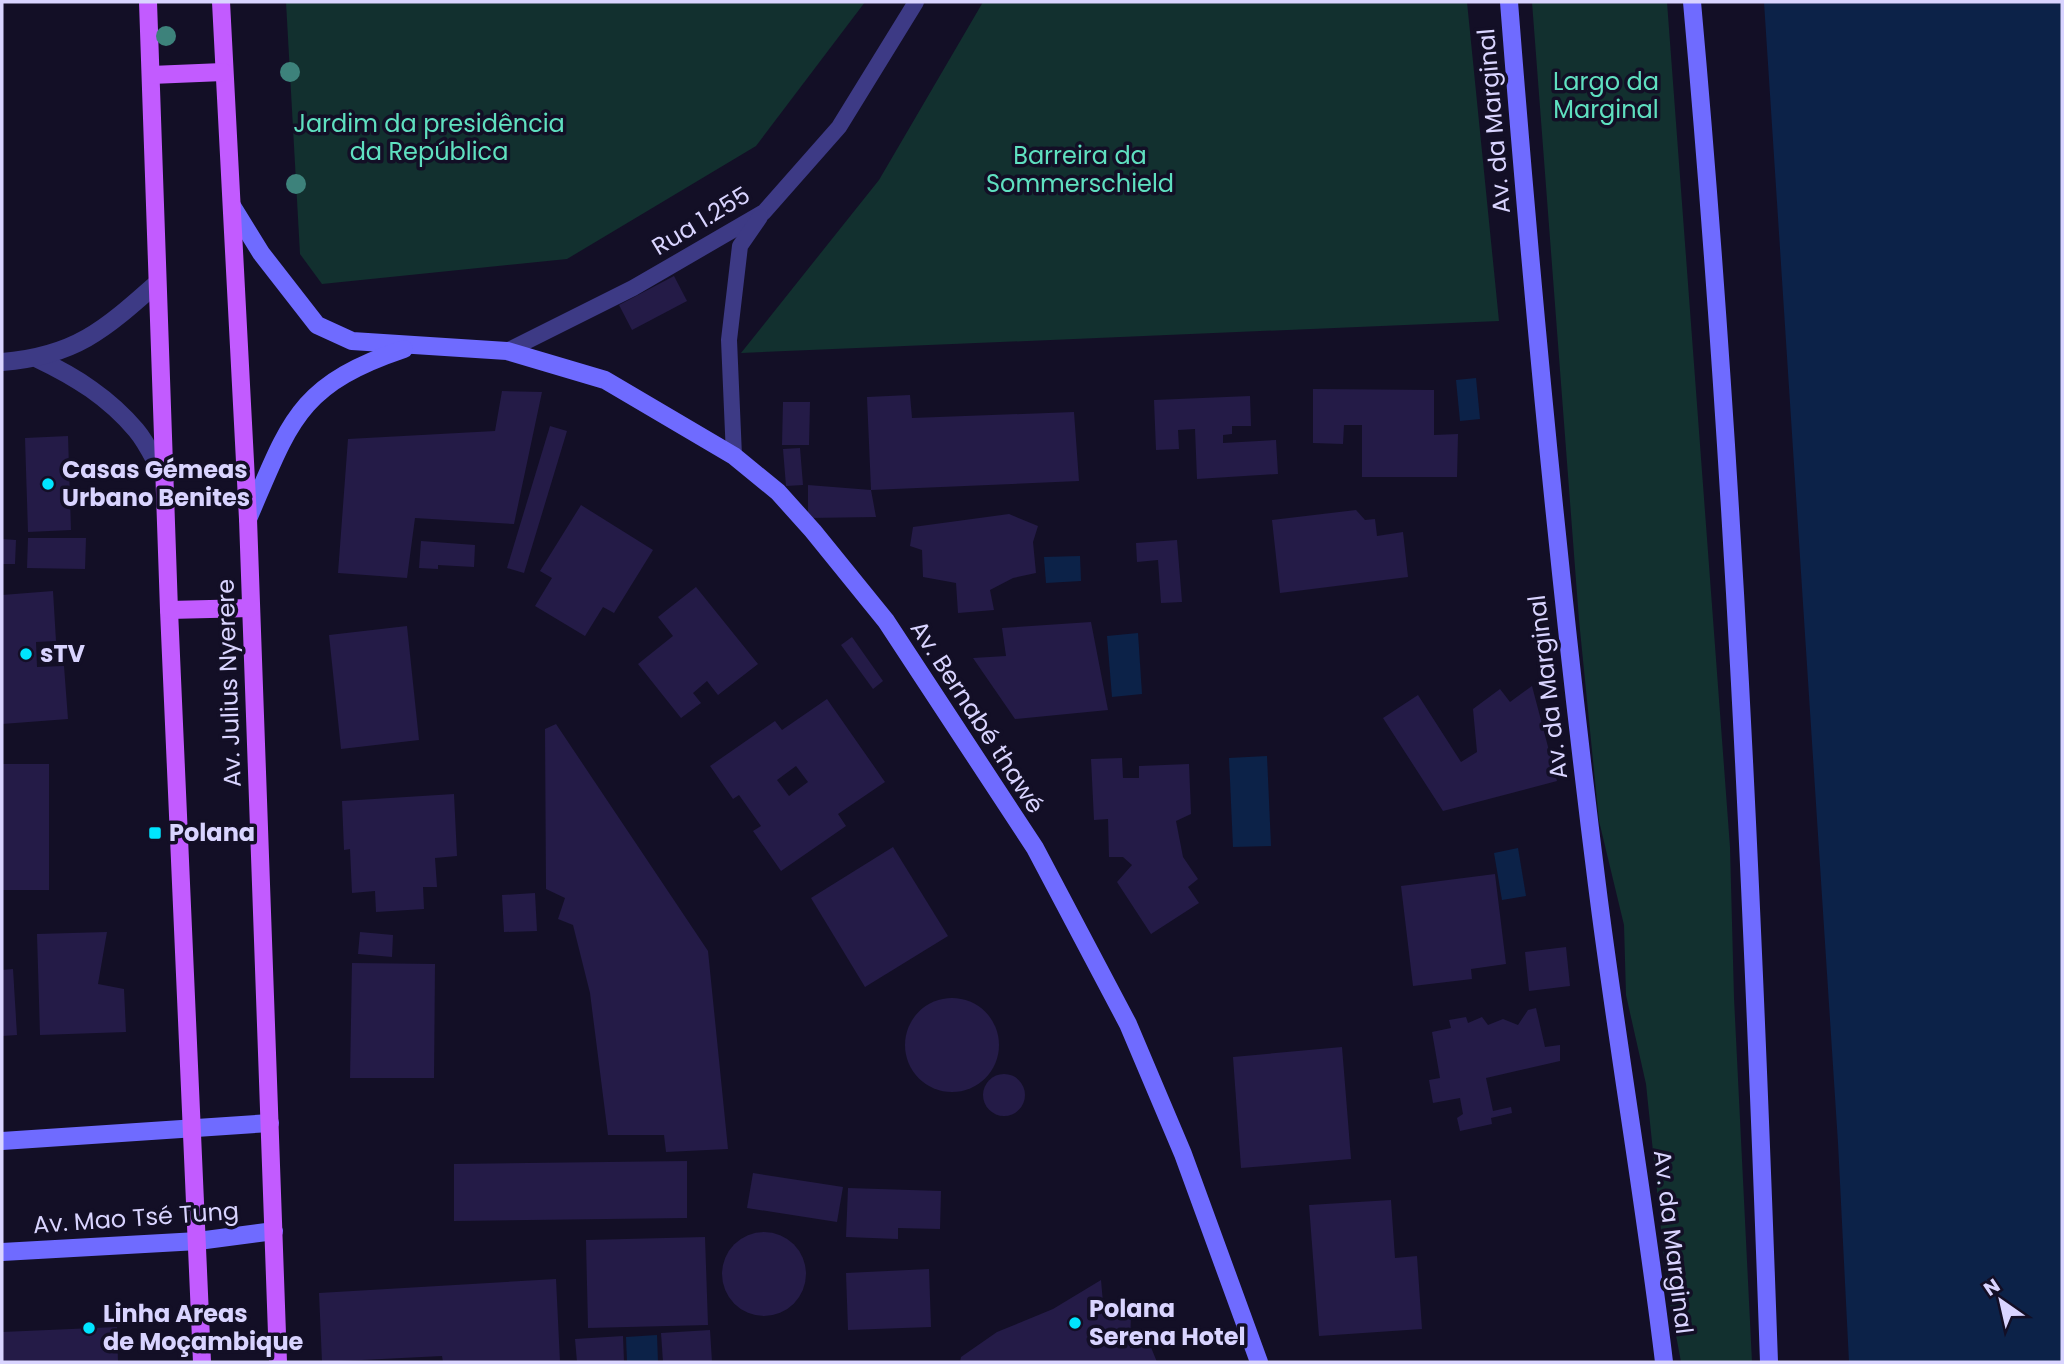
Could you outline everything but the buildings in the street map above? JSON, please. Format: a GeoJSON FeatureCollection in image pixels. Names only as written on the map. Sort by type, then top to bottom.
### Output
{"type":"FeatureCollection","features":[{"type":"Feature","properties":{"kind":"main road"},"geometry":{"type":"LineString","coordinates":[[148,2],[169,610],[202,1362]]}},
{"type":"Feature","properties":{"kind":"main road","name":"Av. Julius Nyerere"},"geometry":{"type":"LineString","coordinates":[[221,2],[248,519],[278,1362]]}},
{"type":"Feature","properties":{"kind":"main road","name":"Av. da Marginal"},"geometry":{"type":"LineString","coordinates":[[1509,2],[1556,544],[1598,890],[1647,1212],[1664,1362]]}},
{"type":"Feature","properties":{"kind":"main road"},"geometry":{"type":"LineString","coordinates":[[1692,2],[1710,201],[1754,942],[1769,1362]]}},
{"type":"Feature","properties":{"kind":"main road"},"geometry":{"type":"LineString","coordinates":[[151,75],[223,72]]}},
{"type":"Feature","properties":{"kind":"main road","name":"Av. Bernabé thawé"},"geometry":{"type":"LineString","coordinates":[[232,206],[261,253],[317,325],[352,341],[507,351],[605,380],[734,456],[778,492],[886,621],[1035,848],[1128,1024],[1183,1154],[1259,1362]]}},
{"type":"Feature","properties":{"kind":"main road"},"geometry":{"type":"LineString","coordinates":[[248,519],[283,438],[304,405],[329,383],[362,363],[411,346]]}},
{"type":"Feature","properties":{"kind":"main road"},"geometry":{"type":"LineString","coordinates":[[169,610],[251,608]]}},
{"type":"Feature","properties":{"kind":"main road"},"geometry":{"type":"LineString","coordinates":[[2,1141],[270,1123]]}},
{"type":"Feature","properties":{"kind":"main road","name":"Av. Mao Tsé Tung"},"geometry":{"type":"LineString","coordinates":[[2,1251],[198,1241],[274,1231]]}},
{"type":"Feature","properties":{"kind":"street"},"geometry":{"type":"LineString","coordinates":[[2,362],[38,359],[79,344],[113,322],[157,284]]}},
{"type":"Feature","properties":{"kind":"street"},"geometry":{"type":"LineString","coordinates":[[38,359],[78,378],[111,404],[138,432],[165,478]]}},
{"type":"Feature","properties":{"kind":"lane","name":"Rua 1.255"},"geometry":{"type":"LineString","coordinates":[[507,351],[634,288],[764,212],[839,127],[916,2]]}},
{"type":"Feature","properties":{"kind":"lane"},"geometry":{"type":"LineString","coordinates":[[734,456],[729,340],[740,246],[764,212]]}},
{"type":"Feature","properties":{"kind":"green space","name":"Jardim da presidência da República"},"geometry":{"type":"Polygon","coordinates":[[[286,2],[865,2],[756,146],[567,259],[322,284],[300,254],[286,2]]]}},
{"type":"Feature","properties":{"kind":"green space","name":"Barreira da Sommerschield"},"geometry":{"type":"Polygon","coordinates":[[[983,2],[1467,2],[1499,321],[741,353],[879,180],[983,2]]]}},
{"type":"Feature","properties":{"kind":"green space","name":"Largo da Marginal"},"geometry":{"type":"Polygon","coordinates":[[[1532,2],[1667,2],[1730,847],[1734,998],[1752,1362],[1681,1362],[1667,1287],[1646,1084],[1626,995],[1624,925],[1599,821],[1579,620],[1532,2]]]}},
{"type":"Feature","properties":{"kind":"water"},"geometry":{"type":"Polygon","coordinates":[[[1764,2],[2062,2],[2062,1362],[1849,1362],[1838,1143],[1764,2]]]}},
{"type":"Feature","properties":{"kind":"water"},"geometry":{"type":"Polygon","coordinates":[[[1476,378],[1480,419],[1460,421],[1456,380],[1476,378]]]}},
{"type":"Feature","properties":{"kind":"water"},"geometry":{"type":"Polygon","coordinates":[[[1080,556],[1081,581],[1046,583],[1044,557],[1080,556]]]}},
{"type":"Feature","properties":{"kind":"water"},"geometry":{"type":"Polygon","coordinates":[[[1138,633],[1142,694],[1112,697],[1107,636],[1138,633]]]}},
{"type":"Feature","properties":{"kind":"water"},"geometry":{"type":"Polygon","coordinates":[[[1267,756],[1271,846],[1233,847],[1229,758],[1267,756]]]}},
{"type":"Feature","properties":{"kind":"water"},"geometry":{"type":"Polygon","coordinates":[[[1518,848],[1526,896],[1502,900],[1494,853],[1518,848]]]}},
{"type":"Feature","properties":{"kind":"water"},"geometry":{"type":"Polygon","coordinates":[[[657,1335],[658,1362],[627,1362],[626,1337],[657,1335]]]}},
{"type":"Feature","properties":{"kind":"place","name":"Casas Gémeas Urbano Benites"},"geometry":{"type":"Point","coordinates":[48,484]}},
{"type":"Feature","properties":{"kind":"place","name":"sTV"},"geometry":{"type":"Point","coordinates":[26,654]}},
{"type":"Feature","properties":{"kind":"place","name":"Polana"},"geometry":{"type":"Point","coordinates":[155,833]}},
{"type":"Feature","properties":{"kind":"place","name":"Polana Serena Hotel"},"geometry":{"type":"Point","coordinates":[1075,1323]}},
{"type":"Feature","properties":{"kind":"place","name":"Linha Areas de Moçambique"},"geometry":{"type":"Point","coordinates":[89,1328]}}]}
